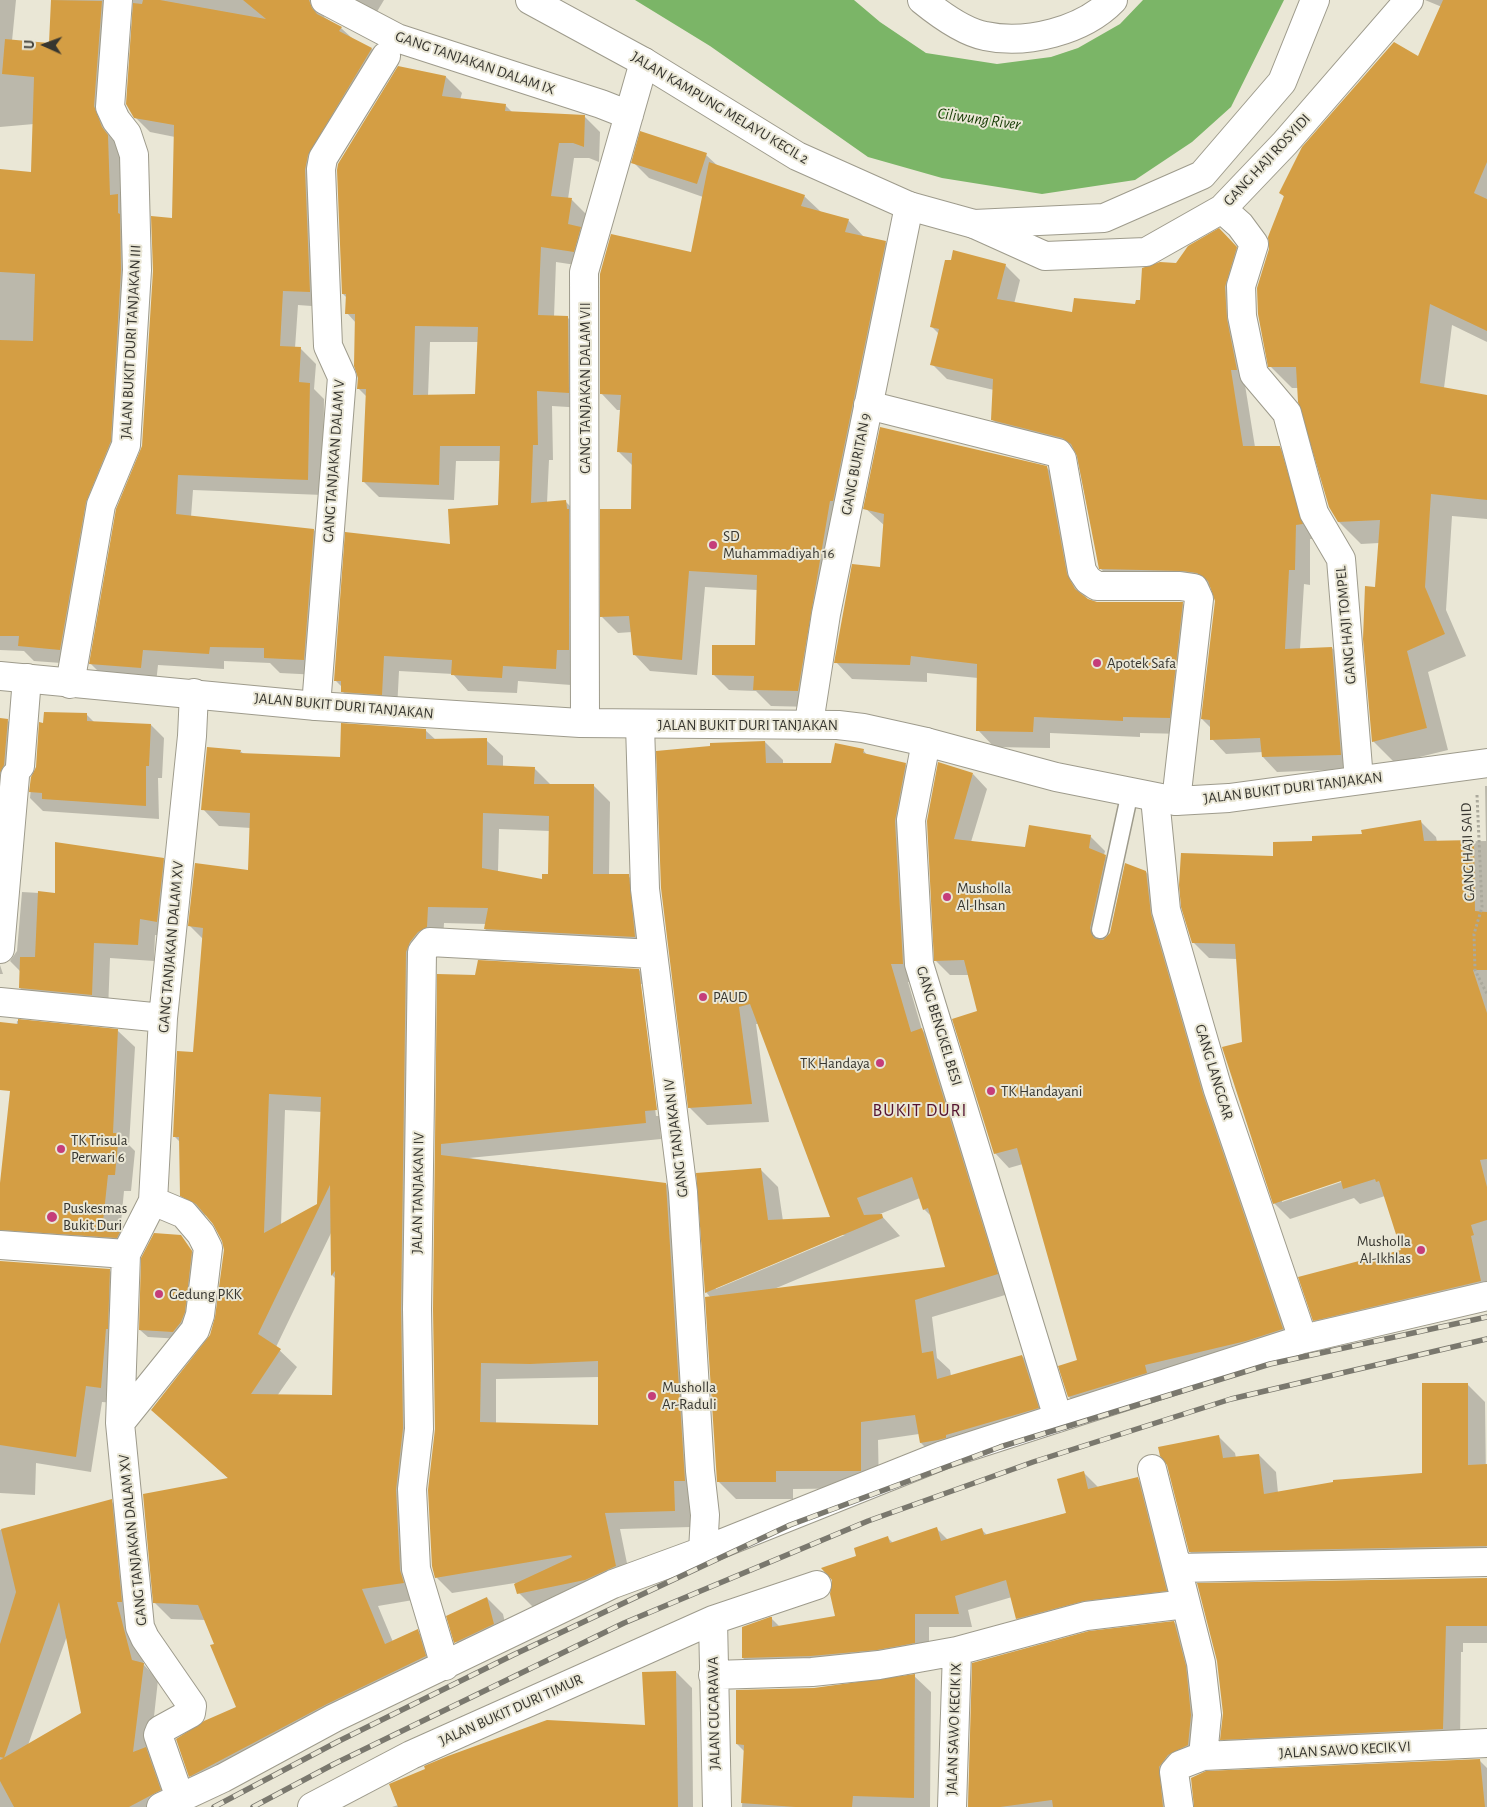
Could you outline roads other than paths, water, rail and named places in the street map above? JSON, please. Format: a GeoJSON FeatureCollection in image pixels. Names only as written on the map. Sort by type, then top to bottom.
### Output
{"type":"FeatureCollection","features":[{"type":"Feature","properties":{"kind":"street","name":"JALAN BUKIT DURI TANJAKAN III"},"geometry":{"type":"LineString","coordinates":[[70,684],[101,505],[126,445],[136,260],[134,155],[127,134],[116,120],[110,107],[118,0]]}},
{"type":"Feature","properties":{"kind":"street","name":"GANG TANJAKAN DALAM IX"},"geometry":{"type":"LineString","coordinates":[[325,0],[397,38],[629,115]]}},
{"type":"Feature","properties":{"kind":"street","name":"JALAN KAMPUNG MELAYU KECIL 2"},"geometry":{"type":"LineString","coordinates":[[530,0],[644,62],[797,156],[909,206],[974,224],[1104,218],[1202,175],[1282,82],[1315,0]]}},
{"type":"Feature","properties":{"kind":"street"},"geometry":{"type":"LineString","coordinates":[[922,0],[941,16],[984,36],[1026,38],[1059,31],[1101,12],[1113,0]]}},
{"type":"Feature","properties":{"kind":"street","name":"GANG HAJI ROSYIDI"},"geometry":{"type":"LineString","coordinates":[[974,224],[1045,256],[1146,252],[1222,208],[1285,143],[1409,0]]}},
{"type":"Feature","properties":{"kind":"street","name":"GANG TANJAKAN DALAM V"},"geometry":{"type":"LineString","coordinates":[[316,706],[342,377],[328,346],[321,169],[323,158],[386,56]]}},
{"type":"Feature","properties":{"kind":"street","name":"GANG TANJAKAN DALAM VII"},"geometry":{"type":"LineString","coordinates":[[585,723],[584,272],[644,62]]}},
{"type":"Feature","properties":{"kind":"street","name":"GANG BURITAN 9"},"geometry":{"type":"LineString","coordinates":[[809,723],[826,614],[909,206]]}},
{"type":"Feature","properties":{"kind":"street","name":"GANG HAJI TOMPEL"},"geometry":{"type":"LineString","coordinates":[[1222,208],[1240,225],[1254,244],[1241,286],[1242,316],[1254,374],[1287,413],[1314,513],[1341,559],[1359,780]]}},
{"type":"Feature","properties":{"kind":"street","name":"GANG LANGGAR"},"geometry":{"type":"LineString","coordinates":[[868,405],[1058,453],[1062,459],[1082,571],[1088,580],[1097,586],[1180,586],[1194,588],[1199,599],[1154,797],[1166,910],[1218,1090],[1303,1339]]}},
{"type":"Feature","properties":{"kind":"street","name":"JALAN BUKIT DURI TANJAKAN"},"geometry":{"type":"LineString","coordinates":[[0,676],[316,706],[585,723],[640,725],[809,723],[863,728],[926,742],[1056,777],[1154,797],[1229,798],[1482,764]]}},
{"type":"Feature","properties":{"kind":"street"},"geometry":{"type":"LineString","coordinates":[[0,949],[3,882],[18,771],[26,678]]}},
{"type":"Feature","properties":{"kind":"street","name":"GANG TANJAKAN DALAM XV"},"geometry":{"type":"LineString","coordinates":[[170,1802],[158,1735],[160,1730],[191,1714],[192,1706],[145,1638],[140,1627],[120,1423],[126,1254],[153,1201],[163,1018],[192,736],[194,693]]}},
{"type":"Feature","properties":{"kind":"street","name":"GANG TANJAKAN IV"},"geometry":{"type":"LineString","coordinates":[[640,725],[646,889],[683,1192],[704,1515],[703,1551]]}},
{"type":"Feature","properties":{"kind":"street","name":"GANG BENGKEL BESI"},"geometry":{"type":"LineString","coordinates":[[926,742],[911,820],[919,964],[1058,1418]]}},
{"type":"Feature","properties":{"kind":"street","name":"JALAN TANJAKAN IV"},"geometry":{"type":"LineString","coordinates":[[445,1666],[416,1569],[412,1489],[419,1429],[416,1309],[422,952],[430,942],[654,954]]}},
{"type":"Feature","properties":{"kind":"street"},"geometry":{"type":"LineString","coordinates":[[0,1002],[163,1018]]}},
{"type":"Feature","properties":{"kind":"street"},"geometry":{"type":"LineString","coordinates":[[120,1423],[187,1342],[200,1315],[208,1248],[202,1234],[184,1214],[153,1201]]}},
{"type":"Feature","properties":{"kind":"street"},"geometry":{"type":"LineString","coordinates":[[0,1245],[126,1254]]}},
{"type":"Feature","properties":{"kind":"street"},"geometry":{"type":"LineString","coordinates":[[170,1802],[223,1778],[334,1718],[613,1584],[703,1551],[943,1455],[1303,1339],[1487,1296]]}},
{"type":"Feature","properties":{"kind":"street"},"geometry":{"type":"LineString","coordinates":[[1152,1469],[1201,1663],[1207,1715],[1203,1756]]}},
{"type":"Feature","properties":{"kind":"street"},"geometry":{"type":"LineString","coordinates":[[1177,1568],[1487,1562]]}},
{"type":"Feature","properties":{"kind":"street","name":"JALAN BUKIT DURI TIMUR"},"geometry":{"type":"LineString","coordinates":[[312,1807],[411,1755],[713,1620],[817,1585]]}},
{"type":"Feature","properties":{"kind":"street"},"geometry":{"type":"LineString","coordinates":[[713,1675],[812,1672],[879,1665],[957,1651],[1086,1616],[1186,1604]]}},
{"type":"Feature","properties":{"kind":"street","name":"JALAN CUCARAWA"},"geometry":{"type":"LineString","coordinates":[[713,1620],[717,1807]]}},
{"type":"Feature","properties":{"kind":"street","name":"JALAN SAWO KECIK IX"},"geometry":{"type":"LineString","coordinates":[[952,1807],[957,1651]]}},
{"type":"Feature","properties":{"kind":"street","name":"JALAN SAWO KECIK VI"},"geometry":{"type":"LineString","coordinates":[[1179,1807],[1174,1780],[1176,1767],[1203,1756],[1487,1744]]}},
{"type":"Feature","properties":{"kind":"lane"},"geometry":{"type":"LineString","coordinates":[[1100,930],[1154,797]]}},
{"type":"Feature","properties":{"kind":"water","name":"Ciliwung River"},"geometry":{"type":"Polygon","coordinates":[[[635,0],[854,0],[880,22],[926,53],[997,64],[1051,57],[1078,48],[1120,24],[1143,0],[1284,0],[1231,107],[1192,142],[1135,180],[1042,194],[942,178],[868,157],[710,46],[635,0]]]}},
{"type":"Feature","properties":{"kind":"railway"},"geometry":{"type":"LineString","coordinates":[[214,1807],[337,1742],[513,1655],[790,1525],[1000,1447],[1270,1364],[1487,1317]]}},
{"type":"Feature","properties":{"kind":"railway"},"geometry":{"type":"LineString","coordinates":[[253,1807],[334,1764],[624,1623],[868,1521],[1033,1462],[1231,1399],[1487,1339]]}},
{"type":"Feature","properties":{"kind":"place","name":"SD Muhammadiyah 16"},"geometry":{"type":"Point","coordinates":[713,545]}},
{"type":"Feature","properties":{"kind":"place","name":"Apotek Safa"},"geometry":{"type":"Point","coordinates":[1097,663]}},
{"type":"Feature","properties":{"kind":"place","name":"Musholla Al-Ihsan"},"geometry":{"type":"Point","coordinates":[947,897]}},
{"type":"Feature","properties":{"kind":"place","name":"PAUD"},"geometry":{"type":"Point","coordinates":[703,997]}},
{"type":"Feature","properties":{"kind":"place","name":"TK Handaya"},"geometry":{"type":"Point","coordinates":[880,1063]}},
{"type":"Feature","properties":{"kind":"place","name":"TK Handayani"},"geometry":{"type":"Point","coordinates":[991,1091]}},
{"type":"Feature","properties":{"kind":"place","name":"TK Trisula Perwari 6"},"geometry":{"type":"Point","coordinates":[61,1149]}},
{"type":"Feature","properties":{"kind":"place","name":"Puskesmas Bukit Duri"},"geometry":{"type":"Point","coordinates":[52,1217]}},
{"type":"Feature","properties":{"kind":"place","name":"Musholla Al-Ikhlas"},"geometry":{"type":"Point","coordinates":[1421,1250]}},
{"type":"Feature","properties":{"kind":"place","name":"Gedung PKK"},"geometry":{"type":"Point","coordinates":[159,1294]}},
{"type":"Feature","properties":{"kind":"place","name":"Musholla Ar-Raduli"},"geometry":{"type":"Point","coordinates":[652,1396]}},
{"type":"Feature","properties":{"kind":"district","name":"BUKIT DURI"},"geometry":{"type":"Point","coordinates":[920,1111]}}]}
